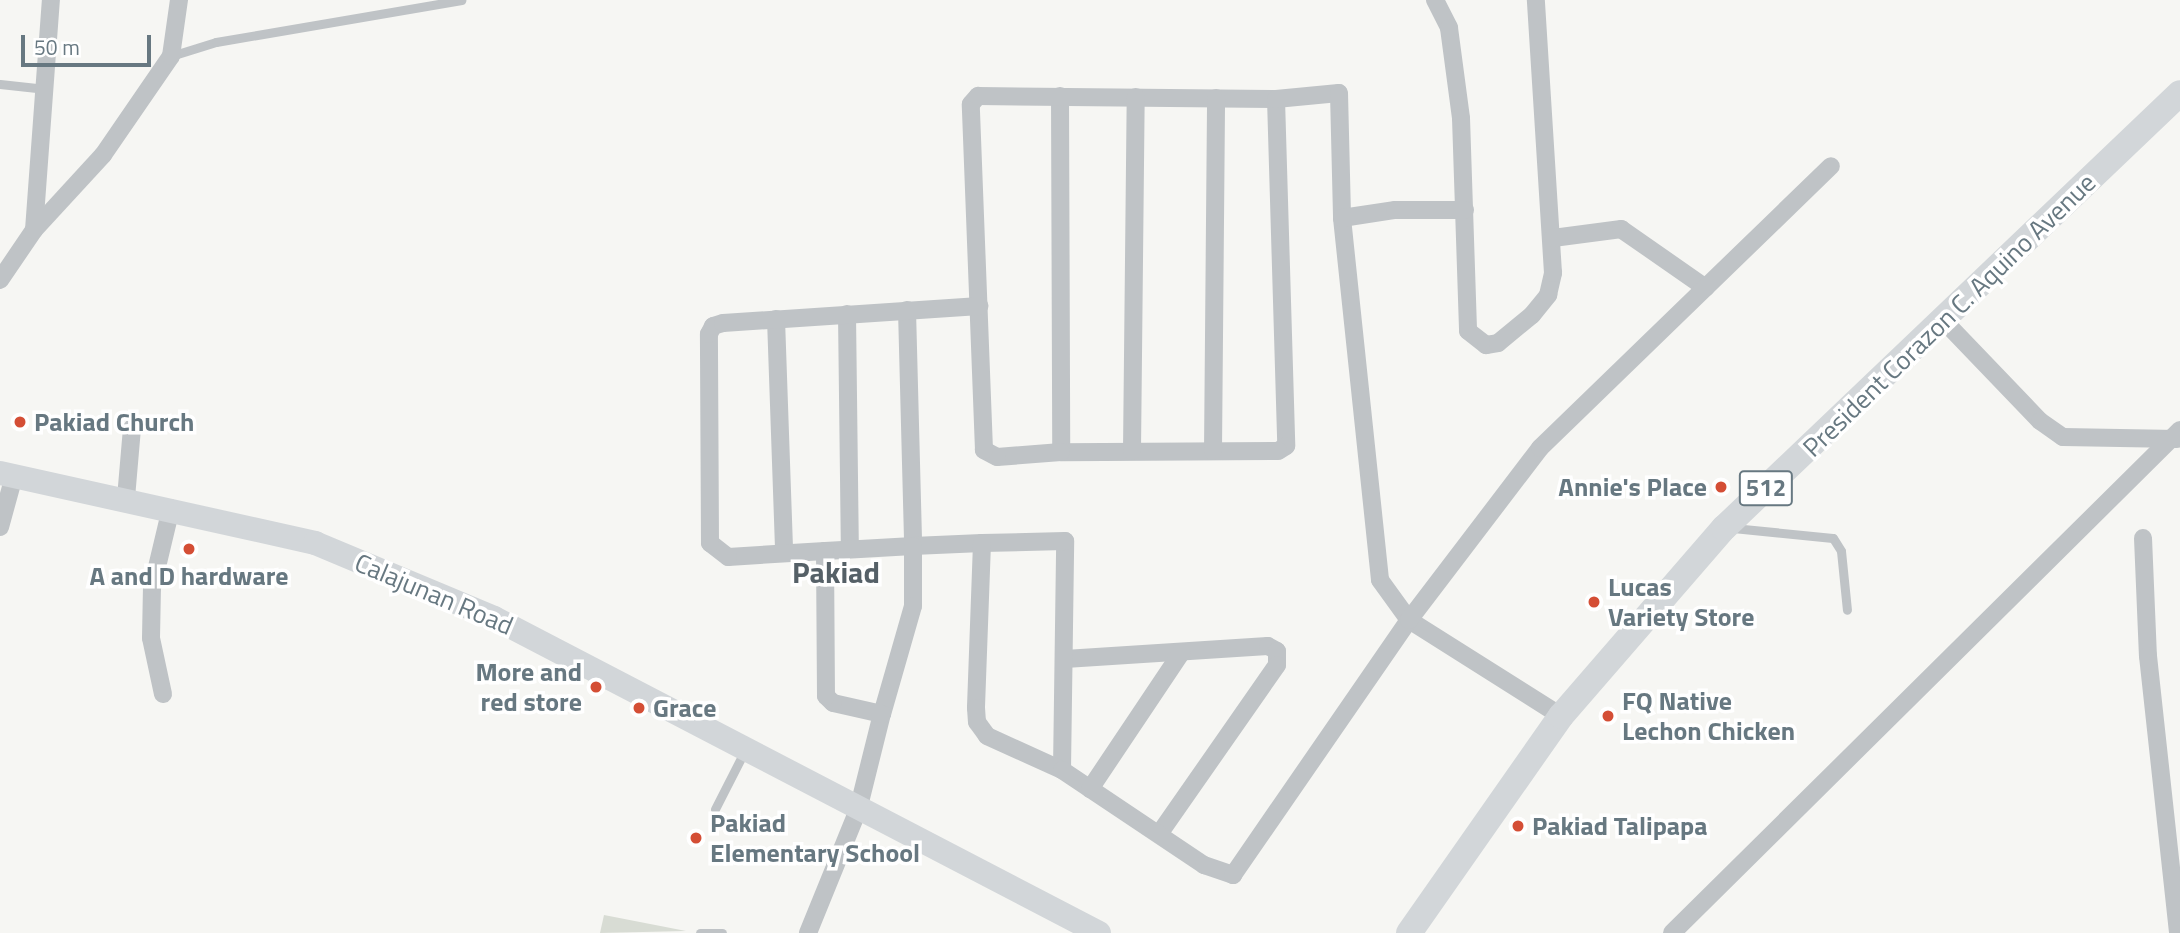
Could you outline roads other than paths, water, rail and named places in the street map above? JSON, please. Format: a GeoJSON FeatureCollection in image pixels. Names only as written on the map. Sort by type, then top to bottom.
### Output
{"type":"FeatureCollection","features":[{"type":"Feature","properties":{"kind":"main road","name":"President Corazon C. Aquino Avenue"},"geometry":{"type":"LineString","coordinates":[[1409,933],[1561,716],[1724,528],[1944,322],[2180,93]]}},
{"type":"Feature","properties":{"kind":"main road","name":"Calajunan Road"},"geometry":{"type":"LineString","coordinates":[[7,475],[125,498],[315,543],[481,612],[1099,933]]}},
{"type":"Feature","properties":{"kind":"street"},"geometry":{"type":"LineString","coordinates":[[34,230],[51,0]]}},
{"type":"Feature","properties":{"kind":"street"},"geometry":{"type":"LineString","coordinates":[[0,280],[34,230],[103,155],[172,56],[179,0]]}},
{"type":"Feature","properties":{"kind":"street"},"geometry":{"type":"LineString","coordinates":[[1435,0],[1449,28],[1461,118],[1468,331],[1486,345],[1510,335],[1548,295],[1553,238],[1536,0]]}},
{"type":"Feature","properties":{"kind":"street"},"geometry":{"type":"LineString","coordinates":[[1276,99],[1289,437],[1278,452],[1060,452],[997,457],[984,450],[971,104],[978,96],[1276,99],[1339,93],[1342,218],[1380,580],[1409,620],[1561,716]]}},
{"type":"Feature","properties":{"kind":"street"},"geometry":{"type":"LineString","coordinates":[[1060,96],[1060,452]]}},
{"type":"Feature","properties":{"kind":"street"},"geometry":{"type":"LineString","coordinates":[[1132,451],[1136,97]]}},
{"type":"Feature","properties":{"kind":"street"},"geometry":{"type":"LineString","coordinates":[[1213,451],[1216,98]]}},
{"type":"Feature","properties":{"kind":"street"},"geometry":{"type":"LineString","coordinates":[[982,543],[977,722],[987,736],[1062,770],[1160,833],[1204,865],[1233,875],[1409,620],[1540,448],[1831,166]]}},
{"type":"Feature","properties":{"kind":"street"},"geometry":{"type":"LineString","coordinates":[[1342,218],[1395,210],[1465,209]]}},
{"type":"Feature","properties":{"kind":"street"},"geometry":{"type":"LineString","coordinates":[[1553,238],[1621,229],[1706,288]]}},
{"type":"Feature","properties":{"kind":"street"},"geometry":{"type":"LineString","coordinates":[[979,306],[776,319],[713,326],[709,334],[710,542],[728,557],[784,551],[1065,541],[1062,770]]}},
{"type":"Feature","properties":{"kind":"street"},"geometry":{"type":"LineString","coordinates":[[808,933],[858,810],[882,714],[914,606],[907,310]]}},
{"type":"Feature","properties":{"kind":"street"},"geometry":{"type":"LineString","coordinates":[[847,314],[850,549]]}},
{"type":"Feature","properties":{"kind":"street"},"geometry":{"type":"LineString","coordinates":[[776,319],[784,551]]}},
{"type":"Feature","properties":{"kind":"street"},"geometry":{"type":"LineString","coordinates":[[1944,322],[2040,421],[2063,437],[2177,436]]}},
{"type":"Feature","properties":{"kind":"street"},"geometry":{"type":"LineString","coordinates":[[125,498],[132,428]]}},
{"type":"Feature","properties":{"kind":"street"},"geometry":{"type":"LineString","coordinates":[[1672,933],[2177,436]]}},
{"type":"Feature","properties":{"kind":"street"},"geometry":{"type":"LineString","coordinates":[[0,527],[7,475]]}},
{"type":"Feature","properties":{"kind":"street"},"geometry":{"type":"LineString","coordinates":[[163,694],[151,638],[152,589],[170,508]]}},
{"type":"Feature","properties":{"kind":"street"},"geometry":{"type":"LineString","coordinates":[[2143,538],[2148,656],[2172,792],[2178,933]]}},
{"type":"Feature","properties":{"kind":"street"},"geometry":{"type":"LineString","coordinates":[[825,551],[826,696],[833,703],[882,714]]}},
{"type":"Feature","properties":{"kind":"street"},"geometry":{"type":"LineString","coordinates":[[1065,659],[1268,646],[1277,651],[1277,664],[1160,833]]}},
{"type":"Feature","properties":{"kind":"street"},"geometry":{"type":"LineString","coordinates":[[1090,789],[1181,653]]}},
{"type":"Feature","properties":{"kind":"lane"},"geometry":{"type":"LineString","coordinates":[[172,56],[216,42],[291,33],[461,0]]}},
{"type":"Feature","properties":{"kind":"lane"},"geometry":{"type":"LineString","coordinates":[[0,84],[46,89]]}},
{"type":"Feature","properties":{"kind":"lane"},"geometry":{"type":"LineString","coordinates":[[1724,528],[1833,538],[1841,551],[1847,610]]}},
{"type":"Feature","properties":{"kind":"lane"},"geometry":{"type":"LineString","coordinates":[[715,809],[746,749]]}},
{"type":"Feature","properties":{"kind":"lane"},"geometry":{"type":"LineString","coordinates":[[700,933],[722,933]]}},
{"type":"Feature","properties":{"kind":"place","name":"Pakiad Church"},"geometry":{"type":"Point","coordinates":[20,422]}},
{"type":"Feature","properties":{"kind":"place","name":"Annie's Place"},"geometry":{"type":"Point","coordinates":[1721,487]}},
{"type":"Feature","properties":{"kind":"place","name":"A and D hardware"},"geometry":{"type":"Point","coordinates":[189,549]}},
{"type":"Feature","properties":{"kind":"place","name":"Lucas Variety Store"},"geometry":{"type":"Point","coordinates":[1594,602]}},
{"type":"Feature","properties":{"kind":"place","name":"More and red store"},"geometry":{"type":"Point","coordinates":[596,687]}},
{"type":"Feature","properties":{"kind":"place","name":"Grace"},"geometry":{"type":"Point","coordinates":[639,708]}},
{"type":"Feature","properties":{"kind":"place","name":"FQ Native Lechon Chicken"},"geometry":{"type":"Point","coordinates":[1608,716]}},
{"type":"Feature","properties":{"kind":"place","name":"Pakiad Talipapa"},"geometry":{"type":"Point","coordinates":[1518,826]}},
{"type":"Feature","properties":{"kind":"place","name":"Pakiad Elementary School"},"geometry":{"type":"Point","coordinates":[696,838]}},
{"type":"Feature","properties":{"kind":"district","name":"Pakiad"},"geometry":{"type":"Point","coordinates":[836,572]}}]}
